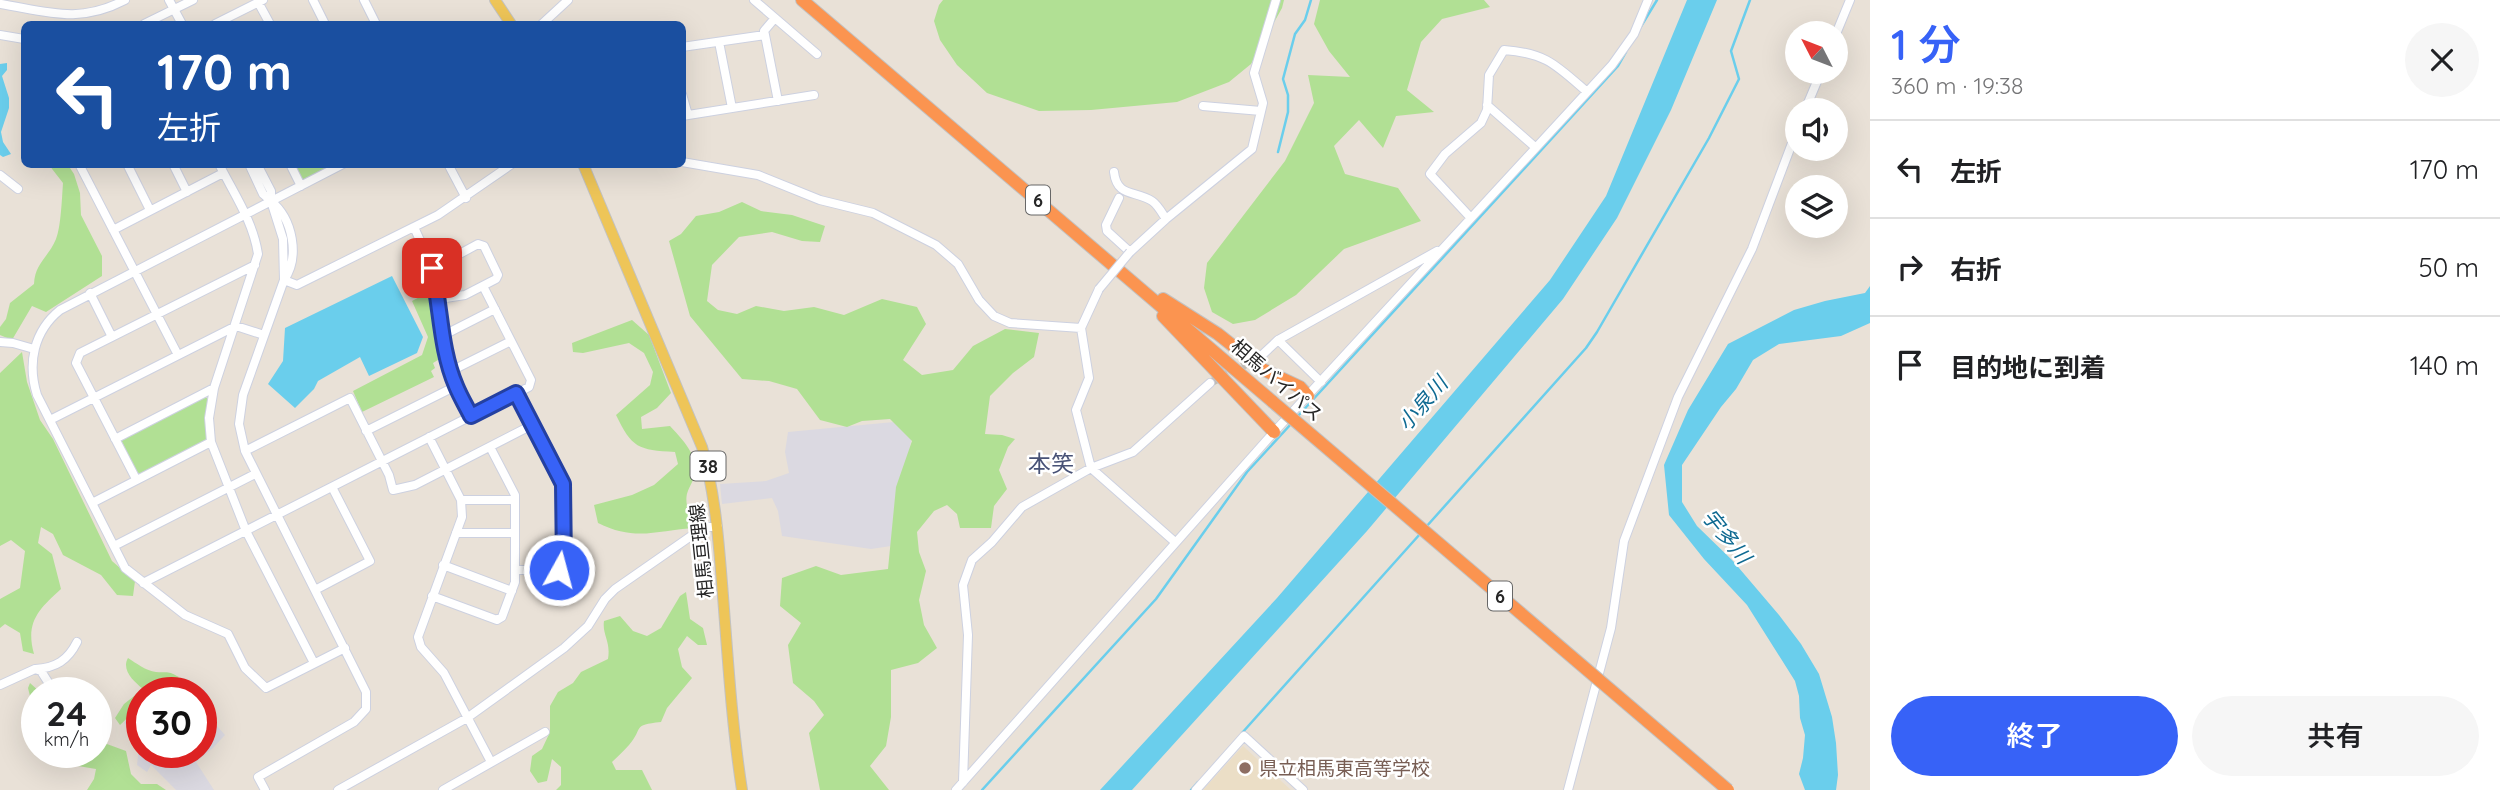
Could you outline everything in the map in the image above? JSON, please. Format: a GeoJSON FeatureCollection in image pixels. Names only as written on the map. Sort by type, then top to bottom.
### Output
{"type":"FeatureCollection","features":[{"type":"Feature","properties":{"kind":"highway","name":"相馬バイパス"},"geometry":{"type":"LineString","coordinates":[[802,0],[1728,790]]}},
{"type":"Feature","properties":{"kind":"highway"},"geometry":{"type":"LineString","coordinates":[[1125,274],[1219,334],[1262,369],[1300,387],[1308,396]]}},
{"type":"Feature","properties":{"kind":"highway"},"geometry":{"type":"LineString","coordinates":[[1125,274],[1274,432]]}},
{"type":"Feature","properties":{"kind":"main road"},"geometry":{"type":"LineString","coordinates":[[495,0],[509,21]]}},
{"type":"Feature","properties":{"kind":"main road","name":"相馬亘理線"},"geometry":{"type":"LineString","coordinates":[[585,168],[702,447],[711,478],[718,527],[735,741],[742,790]]}},
{"type":"Feature","properties":{"kind":"street"},"geometry":{"type":"LineString","coordinates":[[1,4],[69,16],[104,10],[125,0]]}},
{"type":"Feature","properties":{"kind":"street"},"geometry":{"type":"LineString","coordinates":[[169,0],[180,21]]}},
{"type":"Feature","properties":{"kind":"street"},"geometry":{"type":"LineString","coordinates":[[150,21],[193,0]]}},
{"type":"Feature","properties":{"kind":"street"},"geometry":{"type":"LineString","coordinates":[[313,0],[324,21]]}},
{"type":"Feature","properties":{"kind":"street"},"geometry":{"type":"LineString","coordinates":[[364,0],[374,21]]}},
{"type":"Feature","properties":{"kind":"street"},"geometry":{"type":"LineString","coordinates":[[754,0],[817,54]]}},
{"type":"Feature","properties":{"kind":"street"},"geometry":{"type":"LineString","coordinates":[[1175,542],[1091,468],[1076,410],[1089,378],[1082,328],[1099,289],[1130,252],[1252,149],[1263,103],[1254,73],[1276,0]]}},
{"type":"Feature","properties":{"kind":"street"},"geometry":{"type":"LineString","coordinates":[[956,790],[1274,432],[1612,65],[1634,34],[1648,0]]}},
{"type":"Feature","properties":{"kind":"street"},"geometry":{"type":"LineString","coordinates":[[1841,21],[1850,0]]}},
{"type":"Feature","properties":{"kind":"street"},"geometry":{"type":"LineString","coordinates":[[223,21],[260,1],[269,21]]}},
{"type":"Feature","properties":{"kind":"street"},"geometry":{"type":"LineString","coordinates":[[545,21],[564,2]]}},
{"type":"Feature","properties":{"kind":"street"},"geometry":{"type":"LineString","coordinates":[[775,18],[765,35],[778,101]]}},
{"type":"Feature","properties":{"kind":"street"},"geometry":{"type":"LineString","coordinates":[[0,35],[21,38]]}},
{"type":"Feature","properties":{"kind":"street"},"geometry":{"type":"LineString","coordinates":[[686,46],[765,35]]}},
{"type":"Feature","properties":{"kind":"street"},"geometry":{"type":"LineString","coordinates":[[719,42],[732,108]]}},
{"type":"Feature","properties":{"kind":"street"},"geometry":{"type":"LineString","coordinates":[[1471,217],[1430,174],[1445,154],[1481,123],[1487,110],[1489,75],[1504,50],[1519,51],[1551,61],[1587,92]]}},
{"type":"Feature","properties":{"kind":"street"},"geometry":{"type":"LineString","coordinates":[[686,115],[814,95]]}},
{"type":"Feature","properties":{"kind":"street"},"geometry":{"type":"LineString","coordinates":[[1487,104],[1535,147]]}},
{"type":"Feature","properties":{"kind":"street"},"geometry":{"type":"LineString","coordinates":[[1203,106],[1261,111]]}},
{"type":"Feature","properties":{"kind":"street"},"geometry":{"type":"LineString","coordinates":[[1568,790],[1611,628],[1624,541],[1678,397],[1752,248],[1785,161]]}},
{"type":"Feature","properties":{"kind":"street"},"geometry":{"type":"LineString","coordinates":[[686,163],[758,175],[820,200],[873,213],[936,244],[958,264],[979,300],[994,316],[1010,323],[1082,328]]}},
{"type":"Feature","properties":{"kind":"street"},"geometry":{"type":"LineString","coordinates":[[81,168],[178,355]]}},
{"type":"Feature","properties":{"kind":"street"},"geometry":{"type":"LineString","coordinates":[[129,168],[150,210]]}},
{"type":"Feature","properties":{"kind":"street"},"geometry":{"type":"LineString","coordinates":[[175,168],[187,192]]}},
{"type":"Feature","properties":{"kind":"street"},"geometry":{"type":"LineString","coordinates":[[250,168],[264,194],[281,209],[293,251],[292,268],[284,281],[243,395],[239,424],[245,451],[255,474],[366,692],[366,709],[354,722],[258,777],[265,790]]}},
{"type":"Feature","properties":{"kind":"street"},"geometry":{"type":"LineString","coordinates":[[259,168],[271,191],[271,201]]}},
{"type":"Feature","properties":{"kind":"street"},"geometry":{"type":"LineString","coordinates":[[292,168],[301,186]]}},
{"type":"Feature","properties":{"kind":"street"},"geometry":{"type":"LineString","coordinates":[[335,168],[90,293],[52,316],[34,349],[32,374],[33,383],[50,420],[125,568],[185,615],[228,634],[245,668],[266,688],[345,648]]}},
{"type":"Feature","properties":{"kind":"street"},"geometry":{"type":"LineString","coordinates":[[450,168],[466,198]]}},
{"type":"Feature","properties":{"kind":"street"},"geometry":{"type":"LineString","coordinates":[[284,281],[297,285],[414,227],[466,198],[507,168]]}},
{"type":"Feature","properties":{"kind":"street"},"geometry":{"type":"LineString","coordinates":[[113,230],[187,192],[221,169],[245,213],[256,240],[258,254],[214,388],[209,418],[211,442],[246,531],[314,663]]}},
{"type":"Feature","properties":{"kind":"street"},"geometry":{"type":"LineString","coordinates":[[1114,172],[1115,182],[1121,189],[1150,200],[1166,219]]}},
{"type":"Feature","properties":{"kind":"street"},"geometry":{"type":"LineString","coordinates":[[0,175],[19,189]]}},
{"type":"Feature","properties":{"kind":"street"},"geometry":{"type":"LineString","coordinates":[[1119,198],[1106,225],[1107,231],[1130,252]]}},
{"type":"Feature","properties":{"kind":"street"},"geometry":{"type":"LineString","coordinates":[[414,227],[432,268],[439,299],[442,335],[451,371],[471,416]]}},
{"type":"Feature","properties":{"kind":"street"},"geometry":{"type":"LineString","coordinates":[[432,268],[478,244],[484,247],[498,275],[496,279],[465,295],[439,299]]}},
{"type":"Feature","properties":{"kind":"street"},"geometry":{"type":"LineString","coordinates":[[1260,357],[1278,340],[1442,248]]}},
{"type":"Feature","properties":{"kind":"street"},"geometry":{"type":"LineString","coordinates":[[136,479],[76,363],[80,354],[255,265]]}},
{"type":"Feature","properties":{"kind":"street"},"geometry":{"type":"LineString","coordinates":[[144,583],[529,387],[531,380],[483,286]]}},
{"type":"Feature","properties":{"kind":"street"},"geometry":{"type":"LineString","coordinates":[[90,293],[112,337]]}},
{"type":"Feature","properties":{"kind":"street"},"geometry":{"type":"LineString","coordinates":[[442,335],[495,309]]}},
{"type":"Feature","properties":{"kind":"street"},"geometry":{"type":"LineString","coordinates":[[50,420],[236,326],[264,335]]}},
{"type":"Feature","properties":{"kind":"street"},"geometry":{"type":"LineString","coordinates":[[1278,340],[1321,382]]}},
{"type":"Feature","properties":{"kind":"street"},"geometry":{"type":"LineString","coordinates":[[451,371],[511,341]]}},
{"type":"Feature","properties":{"kind":"street"},"geometry":{"type":"LineString","coordinates":[[0,342],[13,342],[34,349]]}},
{"type":"Feature","properties":{"kind":"street"},"geometry":{"type":"LineString","coordinates":[[962,782],[968,635],[963,585],[972,560],[1023,507],[1091,468],[1133,452],[1210,383]]}},
{"type":"Feature","properties":{"kind":"street"},"geometry":{"type":"LineString","coordinates":[[366,431],[456,386]]}},
{"type":"Feature","properties":{"kind":"street"},"geometry":{"type":"LineString","coordinates":[[115,439],[214,388]]}},
{"type":"Feature","properties":{"kind":"street"},"geometry":{"type":"LineString","coordinates":[[515,570],[559,570],[564,565],[563,484],[516,393]]}},
{"type":"Feature","properties":{"kind":"street"},"geometry":{"type":"LineString","coordinates":[[245,451],[350,398],[382,461],[393,490],[415,485],[532,425]]}},
{"type":"Feature","properties":{"kind":"street"},"geometry":{"type":"LineString","coordinates":[[429,437],[461,500],[462,517],[419,632],[419,643],[444,673],[491,762]]}},
{"type":"Feature","properties":{"kind":"street"},"geometry":{"type":"LineString","coordinates":[[92,503],[211,442]]}},
{"type":"Feature","properties":{"kind":"street"},"geometry":{"type":"LineString","coordinates":[[432,596],[497,620],[502,617],[515,582],[514,495],[490,447]]}},
{"type":"Feature","properties":{"kind":"street"},"geometry":{"type":"LineString","coordinates":[[114,546],[255,474]]}},
{"type":"Feature","properties":{"kind":"street"},"geometry":{"type":"LineString","coordinates":[[315,590],[370,561],[332,487]]}},
{"type":"Feature","properties":{"kind":"street"},"geometry":{"type":"LineString","coordinates":[[461,500],[514,500]]}},
{"type":"Feature","properties":{"kind":"street"},"geometry":{"type":"LineString","coordinates":[[338,790],[467,718],[564,648],[588,626],[605,599],[615,589],[704,527],[718,527]]}},
{"type":"Feature","properties":{"kind":"street"},"geometry":{"type":"LineString","coordinates":[[456,533],[515,533]]}},
{"type":"Feature","properties":{"kind":"street"},"geometry":{"type":"LineString","coordinates":[[443,565],[512,591]]}},
{"type":"Feature","properties":{"kind":"street"},"geometry":{"type":"LineString","coordinates":[[0,685],[35,669],[63,661],[77,642]]}},
{"type":"Feature","properties":{"kind":"street"},"geometry":{"type":"LineString","coordinates":[[35,669],[44,677]]}},
{"type":"Feature","properties":{"kind":"street"},"geometry":{"type":"LineString","coordinates":[[443,790],[545,732]]}},
{"type":"Feature","properties":{"kind":"street"},"geometry":{"type":"LineString","coordinates":[[1196,790],[1244,736],[1303,790]]}},
{"type":"Feature","properties":{"kind":"shaded area"},"geometry":{"type":"Polygon","coordinates":[[[915,420],[891,546],[871,549],[782,536],[778,511],[772,498],[722,504],[720,484],[766,481],[789,473],[785,452],[788,432],[915,420]]]}},
{"type":"Feature","properties":{"kind":"shaded area"},"geometry":{"type":"Polygon","coordinates":[[[217,726],[225,735],[217,744],[217,726]]]}},
{"type":"Feature","properties":{"kind":"shaded area","name":"県立相馬東高等学校"},"geometry":{"type":"Polygon","coordinates":[[[1243,746],[1291,790],[1203,790],[1243,746]]]}},
{"type":"Feature","properties":{"kind":"shaded area"},"geometry":{"type":"Polygon","coordinates":[[[154,768],[200,768],[214,790],[176,790],[154,768]]]}},
{"type":"Feature","properties":{"kind":"green space"},"geometry":{"type":"Polygon","coordinates":[[[943,0],[1284,0],[1251,64],[1229,82],[1177,102],[1091,110],[1039,111],[987,93],[957,65],[940,40],[934,21],[943,0]]]}},
{"type":"Feature","properties":{"kind":"green space"},"geometry":{"type":"Polygon","coordinates":[[[1320,0],[1484,0],[1490,7],[1442,19],[1421,42],[1407,90],[1434,112],[1396,116],[1383,148],[1359,120],[1334,146],[1345,174],[1398,188],[1421,221],[1344,249],[1296,295],[1255,320],[1233,324],[1212,312],[1204,288],[1207,263],[1285,161],[1314,103],[1308,75],[1350,77],[1329,51],[1314,24],[1320,0]]]}},
{"type":"Feature","properties":{"kind":"green space"},"geometry":{"type":"Polygon","coordinates":[[[51,168],[70,168],[74,174],[80,193],[81,215],[102,256],[102,276],[46,312],[32,306],[12,340],[0,335],[0,327],[6,319],[10,303],[34,284],[39,266],[53,246],[58,234],[63,183],[51,168]]]}},
{"type":"Feature","properties":{"kind":"green space"},"geometry":{"type":"Polygon","coordinates":[[[296,168],[328,168],[303,181],[296,168]]]}},
{"type":"Feature","properties":{"kind":"green space"},"geometry":{"type":"Polygon","coordinates":[[[742,202],[761,211],[792,215],[825,226],[820,242],[802,241],[772,232],[739,237],[712,265],[707,301],[718,310],[737,314],[756,306],[784,311],[814,307],[844,315],[882,299],[917,307],[926,324],[903,360],[922,375],[953,370],[973,346],[1005,329],[1039,333],[1034,357],[990,396],[985,434],[1015,439],[1008,447],[999,470],[1007,489],[994,506],[991,528],[960,528],[957,514],[947,505],[934,511],[917,532],[919,552],[926,571],[919,600],[924,625],[937,648],[918,663],[891,670],[891,717],[886,746],[870,766],[889,790],[820,790],[809,733],[824,715],[814,701],[793,683],[788,645],[801,623],[780,606],[782,578],[816,566],[841,575],[888,569],[896,487],[912,441],[890,419],[862,421],[847,427],[820,420],[797,389],[769,381],[742,379],[690,316],[669,241],[681,234],[696,216],[719,212],[742,202]]]}},
{"type":"Feature","properties":{"kind":"green space"},"geometry":{"type":"Polygon","coordinates":[[[433,290],[443,357],[433,363],[435,368],[431,371],[434,377],[362,412],[353,391],[422,355],[428,337],[412,301],[433,290]]]}},
{"type":"Feature","properties":{"kind":"green space"},"geometry":{"type":"Polygon","coordinates":[[[632,320],[649,335],[671,393],[657,408],[641,417],[642,429],[670,426],[690,450],[695,472],[686,502],[687,506],[702,517],[696,528],[635,533],[612,529],[598,523],[594,505],[632,495],[654,485],[678,464],[675,452],[644,448],[632,441],[616,415],[650,385],[653,372],[644,353],[629,343],[583,353],[573,352],[572,343],[632,320]]]}},
{"type":"Feature","properties":{"kind":"green space"},"geometry":{"type":"Polygon","coordinates":[[[22,352],[27,382],[40,420],[53,439],[112,561],[135,581],[133,596],[117,595],[101,575],[63,555],[53,534],[41,527],[38,543],[52,554],[61,589],[36,617],[31,633],[34,654],[23,651],[20,633],[5,624],[0,628],[0,599],[20,588],[25,551],[11,540],[0,546],[0,373],[22,352]]]}},
{"type":"Feature","properties":{"kind":"green space"},"geometry":{"type":"Polygon","coordinates":[[[204,397],[207,398],[206,440],[140,474],[136,471],[121,440],[204,397]]]}},
{"type":"Feature","properties":{"kind":"green space"},"geometry":{"type":"Polygon","coordinates":[[[686,592],[690,619],[703,628],[707,645],[698,645],[687,636],[678,649],[682,667],[692,678],[667,708],[661,722],[639,728],[629,745],[612,762],[616,770],[642,770],[652,790],[556,790],[561,785],[561,767],[552,759],[547,781],[538,783],[530,771],[532,756],[542,749],[550,732],[550,706],[558,692],[573,683],[581,672],[608,659],[604,621],[620,616],[633,631],[647,636],[661,628],[680,596],[686,592]]]}},
{"type":"Feature","properties":{"kind":"green space"},"geometry":{"type":"Polygon","coordinates":[[[128,658],[149,670],[179,677],[131,677],[126,662],[128,658]]]}},
{"type":"Feature","properties":{"kind":"green space"},"geometry":{"type":"Polygon","coordinates":[[[126,702],[126,719],[120,725],[115,718],[126,702]]]}},
{"type":"Feature","properties":{"kind":"green space"},"geometry":{"type":"Polygon","coordinates":[[[112,746],[126,751],[126,768],[130,768],[131,774],[141,784],[157,784],[166,790],[87,790],[94,779],[96,769],[90,768],[112,768],[112,746]]]}},
{"type":"Feature","properties":{"kind":"water"},"geometry":{"type":"Polygon","coordinates":[[[1687,0],[1717,0],[1671,110],[1617,218],[1563,299],[1367,531],[1132,790],[1100,790],[1277,598],[1550,280],[1606,196],[1687,0]]]}},
{"type":"Feature","properties":{"kind":"water"},"geometry":{"type":"Polygon","coordinates":[[[7,63],[7,70],[2,76],[9,98],[9,108],[1,132],[3,142],[11,154],[3,157],[0,155],[0,64],[7,63]]]}},
{"type":"Feature","properties":{"kind":"water"},"geometry":{"type":"Polygon","coordinates":[[[392,276],[423,337],[417,353],[369,376],[360,357],[318,381],[314,389],[295,408],[268,384],[283,361],[285,328],[392,276]]]}},
{"type":"Feature","properties":{"kind":"water"},"geometry":{"type":"Polygon","coordinates":[[[1870,286],[1870,323],[1841,336],[1779,344],[1753,360],[1736,389],[1682,465],[1682,502],[1697,526],[1733,561],[1779,615],[1819,674],[1832,717],[1838,775],[1836,790],[1805,790],[1799,774],[1805,735],[1795,681],[1747,605],[1704,559],[1669,515],[1664,465],[1688,410],[1728,344],[1794,310],[1865,293],[1870,286]]]}},
{"type":"Feature","properties":{"kind":"waterway"},"geometry":{"type":"LineString","coordinates":[[1278,152],[1288,112],[1288,95],[1283,79],[1295,34],[1305,20],[1311,0]]}},
{"type":"Feature","properties":{"kind":"waterway"},"geometry":{"type":"LineString","coordinates":[[1640,28],[1657,0]]}},
{"type":"Feature","properties":{"kind":"waterway"},"geometry":{"type":"LineString","coordinates":[[1426,527],[1586,348],[1597,332],[1709,138],[1739,79],[1731,51],[1750,0]]}},
{"type":"Feature","properties":{"kind":"waterway"},"geometry":{"type":"LineString","coordinates":[[1298,416],[1618,66],[1626,52]]}},
{"type":"Feature","properties":{"kind":"waterway"},"geometry":{"type":"LineString","coordinates":[[982,790],[1156,599],[1247,472],[1291,424]]}},
{"type":"Feature","properties":{"kind":"waterway"},"geometry":{"type":"LineString","coordinates":[[1242,733],[1420,534]]}},
{"type":"Feature","properties":{"kind":"waterway"},"geometry":{"type":"LineString","coordinates":[[1191,790],[1198,782]]}},
{"type":"Feature","properties":{"kind":"tunnel"},"geometry":{"type":"LineString","coordinates":[[1210,383],[1254,360]]}},
{"type":"Feature","properties":{"kind":"place","name":"県立相馬東高等学校"},"geometry":{"type":"Point","coordinates":[1245,768]}},
{"type":"Feature","properties":{"kind":"district","name":"本笑"},"geometry":{"type":"Point","coordinates":[1051,463]}},
{"type":"Feature","properties":{"kind":"route"},"geometry":{"type":"LineString","coordinates":[[432,268],[439,299],[442,335],[451,371],[471,416],[516,393],[563,484],[564,565],[559,570]]}},
{"type":"Feature","properties":{"kind":"water label","name":"小泉川"},"geometry":{"type":"Point","coordinates":[1422,403]}},
{"type":"Feature","properties":{"kind":"water label","name":"宇多川"},"geometry":{"type":"Point","coordinates":[1727,536]}}]}
